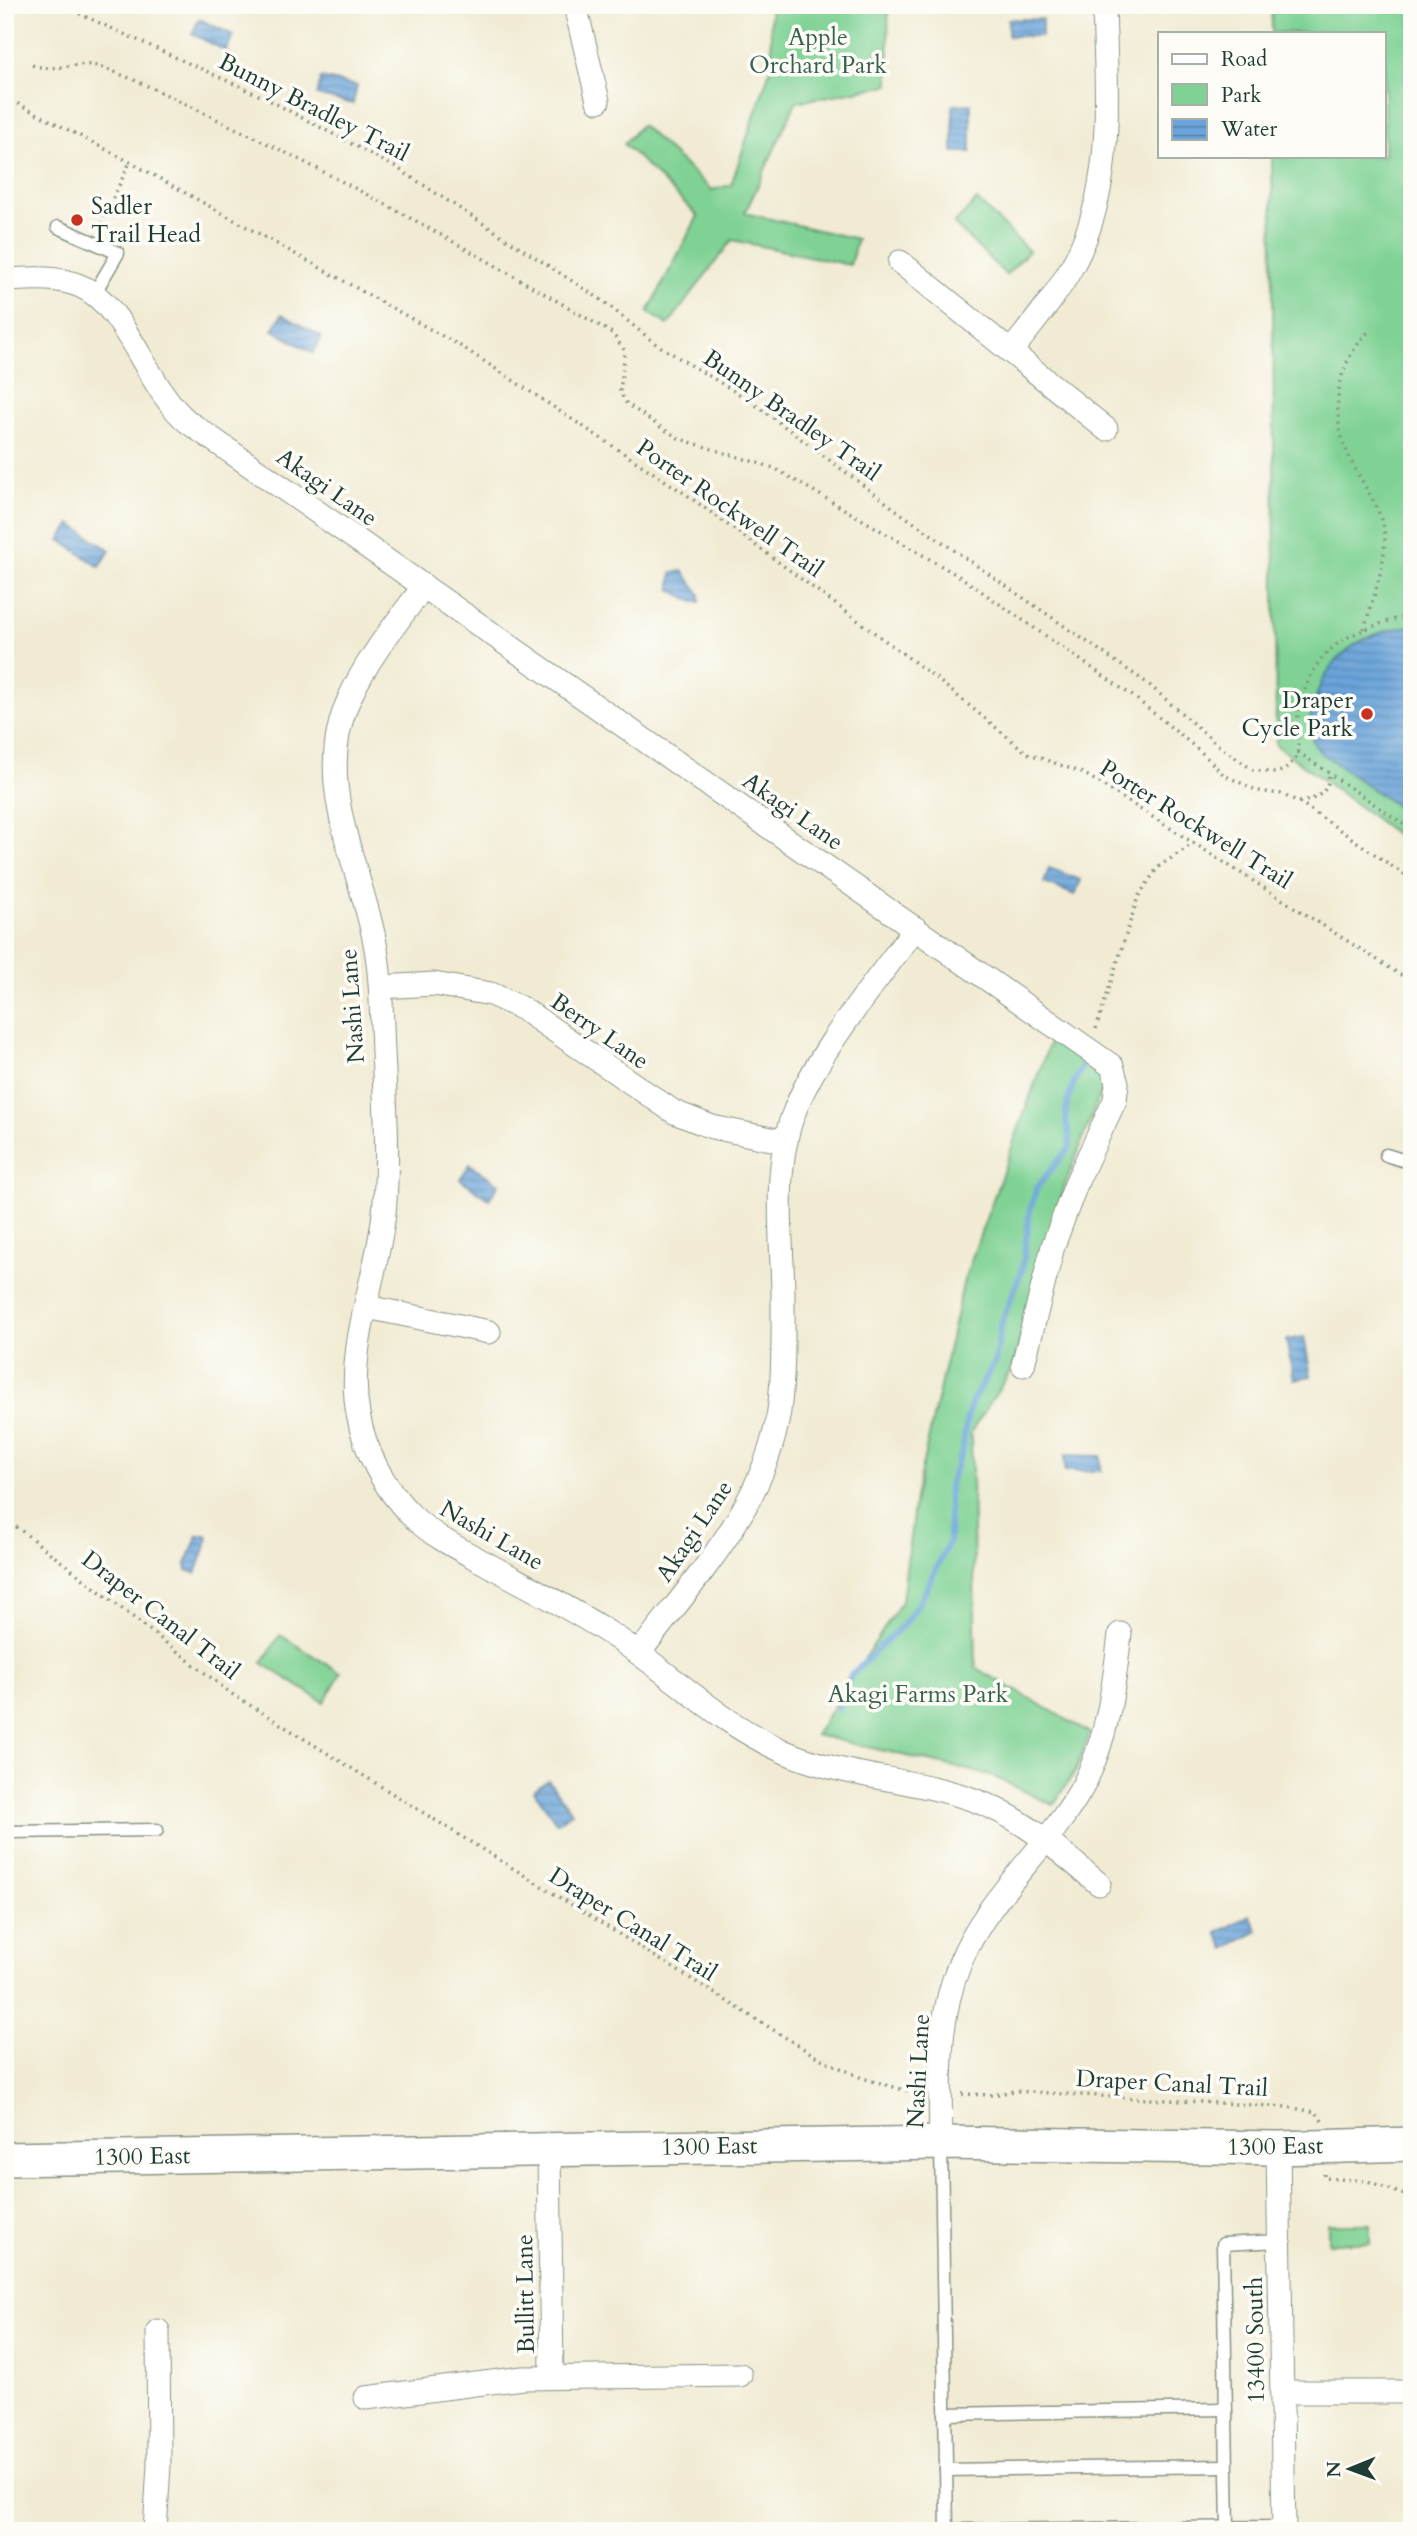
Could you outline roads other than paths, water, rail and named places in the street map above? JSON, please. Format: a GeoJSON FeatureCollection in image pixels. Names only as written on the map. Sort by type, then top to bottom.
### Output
{"type":"FeatureCollection","features":[{"type":"Feature","properties":{"kind":"main road","name":"1300 East"},"geometry":{"type":"LineString","coordinates":[[5,2159],[941,2143],[1278,2148],[1412,2144]]}},
{"type":"Feature","properties":{"kind":"street"},"geometry":{"type":"LineString","coordinates":[[575,5],[598,101]]}},
{"type":"Feature","properties":{"kind":"street"},"geometry":{"type":"LineString","coordinates":[[1012,351],[1059,289],[1075,261],[1096,204],[1105,156],[1104,5]]}},
{"type":"Feature","properties":{"kind":"street"},"geometry":{"type":"LineString","coordinates":[[900,262],[1106,429]]}},
{"type":"Feature","properties":{"kind":"street","name":"Akagi Lane"},"geometry":{"type":"LineString","coordinates":[[5,280],[52,279],[81,286],[94,294],[111,310],[167,403],[177,413],[915,928],[817,1068],[793,1116],[786,1142],[782,1180],[782,1376],[778,1413],[769,1451],[739,1518],[640,1652]]}},
{"type":"Feature","properties":{"kind":"street","name":"Nashi Lane"},"geometry":{"type":"LineString","coordinates":[[424,586],[362,673],[340,724],[334,755],[338,812],[373,936],[381,987],[386,1191],[356,1366],[358,1418],[374,1464],[400,1503],[440,1538],[570,1609],[640,1652],[715,1714],[762,1741],[817,1764],[974,1800],[995,1809],[1045,1839],[987,1911],[959,1965],[943,2026],[941,2143]]}},
{"type":"Feature","properties":{"kind":"street"},"geometry":{"type":"LineString","coordinates":[[915,928],[1090,1048],[1112,1066],[1117,1091],[1078,1179],[1053,1246],[1023,1365]]}},
{"type":"Feature","properties":{"kind":"street","name":"Berry Lane"},"geometry":{"type":"LineString","coordinates":[[381,987],[434,984],[491,994],[523,1009],[674,1112],[712,1127],[786,1142]]}},
{"type":"Feature","properties":{"kind":"street"},"geometry":{"type":"LineString","coordinates":[[367,1307],[489,1332]]}},
{"type":"Feature","properties":{"kind":"street"},"geometry":{"type":"LineString","coordinates":[[1099,1884],[1045,1839],[1083,1786],[1098,1753],[1108,1717],[1120,1634]]}},
{"type":"Feature","properties":{"kind":"street","name":"13400 South"},"geometry":{"type":"LineString","coordinates":[[1278,2148],[1284,2529]]}},
{"type":"Feature","properties":{"kind":"street","name":"Bullitt Lane"},"geometry":{"type":"LineString","coordinates":[[549,2149],[552,2376],[740,2375]]}},
{"type":"Feature","properties":{"kind":"street"},"geometry":{"type":"LineString","coordinates":[[155,2531],[159,2465],[158,2331]]}},
{"type":"Feature","properties":{"kind":"street"},"geometry":{"type":"LineString","coordinates":[[366,2398],[552,2376]]}},
{"type":"Feature","properties":{"kind":"street"},"geometry":{"type":"LineString","coordinates":[[1282,2392],[1412,2392]]}},
{"type":"Feature","properties":{"kind":"lane"},"geometry":{"type":"LineString","coordinates":[[58,227],[118,253],[94,294]]}},
{"type":"Feature","properties":{"kind":"lane"},"geometry":{"type":"LineString","coordinates":[[1385,1155],[1412,1163]]}},
{"type":"Feature","properties":{"kind":"lane"},"geometry":{"type":"LineString","coordinates":[[5,1832],[156,1830]]}},
{"type":"Feature","properties":{"kind":"lane"},"geometry":{"type":"LineString","coordinates":[[941,2143],[947,2530],[1284,2529]]}},
{"type":"Feature","properties":{"kind":"lane"},"geometry":{"type":"LineString","coordinates":[[1228,2528],[1223,2244],[1279,2241]]}},
{"type":"Feature","properties":{"kind":"lane"},"geometry":{"type":"LineString","coordinates":[[945,2414],[1224,2409]]}},
{"type":"Feature","properties":{"kind":"lane"},"geometry":{"type":"LineString","coordinates":[[946,2470],[1226,2466]]}},
{"type":"Feature","properties":{"kind":"water"},"geometry":{"type":"Polygon","coordinates":[[[199,19],[233,35],[226,51],[192,34],[199,19]]]}},
{"type":"Feature","properties":{"kind":"water"},"geometry":{"type":"Polygon","coordinates":[[[1008,19],[1042,19],[1042,36],[1008,36],[1008,19]]]}},
{"type":"Feature","properties":{"kind":"water"},"geometry":{"type":"Polygon","coordinates":[[[321,78],[357,86],[353,104],[317,95],[321,78]]]}},
{"type":"Feature","properties":{"kind":"water"},"geometry":{"type":"Polygon","coordinates":[[[971,104],[971,152],[953,152],[953,105],[971,104]]]}},
{"type":"Feature","properties":{"kind":"water"},"geometry":{"type":"Polygon","coordinates":[[[282,314],[322,337],[313,353],[273,330],[282,314]]]}},
{"type":"Feature","properties":{"kind":"water"},"geometry":{"type":"Polygon","coordinates":[[[71,524],[110,550],[100,567],[60,540],[71,524]]]}},
{"type":"Feature","properties":{"kind":"water"},"geometry":{"type":"Polygon","coordinates":[[[683,571],[700,594],[700,602],[694,602],[671,590],[672,573],[683,571]]]}},
{"type":"Feature","properties":{"kind":"water","name":"Draper Cycle Park"},"geometry":{"type":"Polygon","coordinates":[[[1412,626],[1412,817],[1320,752],[1311,736],[1310,719],[1319,688],[1337,660],[1348,650],[1377,634],[1412,626]]]}},
{"type":"Feature","properties":{"kind":"water"},"geometry":{"type":"Polygon","coordinates":[[[1049,868],[1081,880],[1075,895],[1044,883],[1049,868]]]}},
{"type":"Feature","properties":{"kind":"water"},"geometry":{"type":"Polygon","coordinates":[[[470,1164],[499,1184],[489,1199],[460,1179],[470,1164]]]}},
{"type":"Feature","properties":{"kind":"water"},"geometry":{"type":"Polygon","coordinates":[[[1304,1337],[1311,1376],[1294,1379],[1286,1340],[1304,1337]]]}},
{"type":"Feature","properties":{"kind":"water"},"geometry":{"type":"Polygon","coordinates":[[[1065,1455],[1101,1456],[1101,1471],[1065,1471],[1065,1455]]]}},
{"type":"Feature","properties":{"kind":"water"},"geometry":{"type":"Polygon","coordinates":[[[198,1535],[207,1535],[208,1540],[196,1574],[187,1570],[186,1564],[198,1535]]]}},
{"type":"Feature","properties":{"kind":"water"},"geometry":{"type":"Polygon","coordinates":[[[548,1780],[572,1812],[557,1823],[534,1791],[548,1780]]]}},
{"type":"Feature","properties":{"kind":"water"},"geometry":{"type":"Polygon","coordinates":[[[1250,1915],[1258,1931],[1225,1949],[1217,1933],[1250,1915]]]}},
{"type":"Feature","properties":{"kind":"waterway"},"geometry":{"type":"LineString","coordinates":[[838,1709],[851,1675],[907,1621],[922,1598],[949,1542],[949,1485],[963,1449],[966,1421],[972,1401],[995,1362],[1001,1324],[1022,1270],[1030,1210],[1037,1187],[1069,1148],[1066,1108],[1082,1066]]}},
{"type":"Feature","properties":{"kind":"place","name":"Sadler Trail Head"},"geometry":{"type":"Point","coordinates":[77,220]}},
{"type":"Feature","properties":{"kind":"place","name":"Draper Cycle Park"},"geometry":{"type":"Point","coordinates":[1367,714]}},
{"type":"Feature","properties":{"kind":"park label","name":"Apple Orchard Park"},"geometry":{"type":"Point","coordinates":[818,51]}},
{"type":"Feature","properties":{"kind":"park label","name":"Akagi Farms Park"},"geometry":{"type":"Point","coordinates":[918,1694]}}]}
